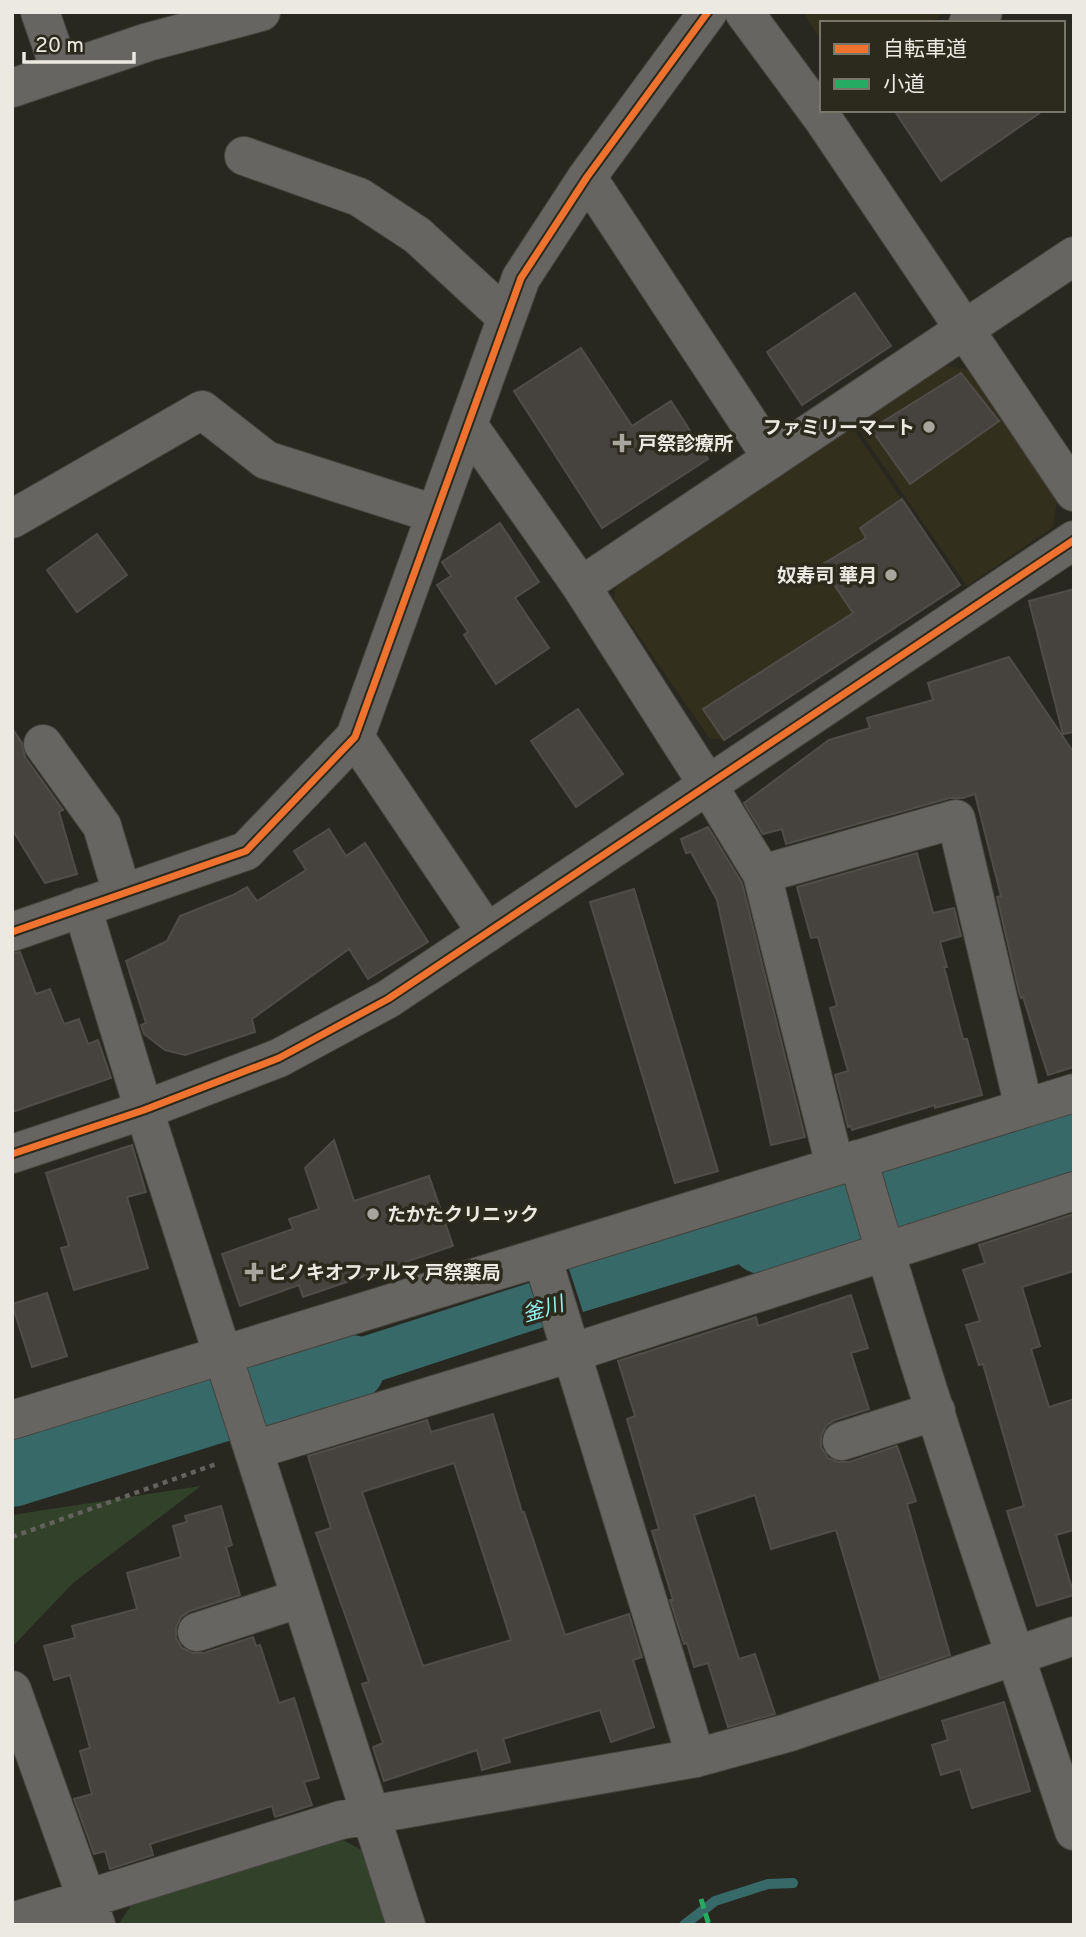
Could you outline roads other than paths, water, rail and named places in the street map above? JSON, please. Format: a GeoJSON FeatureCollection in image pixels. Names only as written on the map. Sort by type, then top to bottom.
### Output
{"type":"FeatureCollection","features":[{"type":"Feature","properties":{"kind":"street"},"geometry":{"type":"LineString","coordinates":[[40,12],[60,70]]}},
{"type":"Feature","properties":{"kind":"street"},"geometry":{"type":"LineString","coordinates":[[12,88],[148,42],[261,12]]}},
{"type":"Feature","properties":{"kind":"street"},"geometry":{"type":"LineString","coordinates":[[12,932],[246,851],[355,737],[521,278],[587,177],[708,12]]}},
{"type":"Feature","properties":{"kind":"street"},"geometry":{"type":"LineString","coordinates":[[744,12],[820,104]]}},
{"type":"Feature","properties":{"kind":"street"},"geometry":{"type":"LineString","coordinates":[[829,115],[965,329],[1074,492]]}},
{"type":"Feature","properties":{"kind":"street"},"geometry":{"type":"LineString","coordinates":[[244,156],[359,197],[417,235],[506,317]]}},
{"type":"Feature","properties":{"kind":"street"},"geometry":{"type":"LineString","coordinates":[[587,177],[772,458]]}},
{"type":"Feature","properties":{"kind":"street"},"geometry":{"type":"LineString","coordinates":[[581,586],[1074,256]]}},
{"type":"Feature","properties":{"kind":"street"},"geometry":{"type":"LineString","coordinates":[[12,519],[202,410],[266,460],[435,514]]}},
{"type":"Feature","properties":{"kind":"street"},"geometry":{"type":"LineString","coordinates":[[468,425],[581,586],[762,874],[847,1163],[885,1252],[1074,1831]]}},
{"type":"Feature","properties":{"kind":"street"},"geometry":{"type":"LineString","coordinates":[[12,1154],[144,1110],[279,1058],[388,999],[1074,540]]}},
{"type":"Feature","properties":{"kind":"street"},"geometry":{"type":"LineString","coordinates":[[355,737],[487,933]]}},
{"type":"Feature","properties":{"kind":"street"},"geometry":{"type":"LineString","coordinates":[[43,744],[102,826],[122,893]]}},
{"type":"Feature","properties":{"kind":"street"},"geometry":{"type":"LineString","coordinates":[[762,874],[956,819],[1024,1108]]}},
{"type":"Feature","properties":{"kind":"street"},"geometry":{"type":"LineString","coordinates":[[82,907],[144,1110],[406,1925]]}},
{"type":"Feature","properties":{"kind":"street"},"geometry":{"type":"LineString","coordinates":[[12,1420],[228,1366],[542,1257],[1074,1093]]}},
{"type":"Feature","properties":{"kind":"street"},"geometry":{"type":"LineString","coordinates":[[252,1445],[571,1353],[1074,1191]]}},
{"type":"Feature","properties":{"kind":"street"},"geometry":{"type":"LineString","coordinates":[[542,1257],[696,1758]]}},
{"type":"Feature","properties":{"kind":"street"},"geometry":{"type":"LineString","coordinates":[[842,1441],[936,1411]]}},
{"type":"Feature","properties":{"kind":"street"},"geometry":{"type":"LineString","coordinates":[[197,1632],[301,1598]]}},
{"type":"Feature","properties":{"kind":"street"},"geometry":{"type":"LineString","coordinates":[[12,1922],[92,1912],[341,1820],[696,1758],[787,1733],[1074,1636]]}},
{"type":"Feature","properties":{"kind":"street"},"geometry":{"type":"LineString","coordinates":[[12,1690],[92,1912]]}},
{"type":"Feature","properties":{"kind":"water"},"geometry":{"type":"Polygon","coordinates":[[[1074,1110],[1074,1158],[906,1210],[893,1168],[1074,1110]]]}},
{"type":"Feature","properties":{"kind":"water"},"geometry":{"type":"Polygon","coordinates":[[[840,1185],[854,1229],[583,1312],[569,1269],[840,1185]]]}},
{"type":"Feature","properties":{"kind":"water"},"geometry":{"type":"Polygon","coordinates":[[[529,1283],[544,1327],[271,1417],[258,1370],[529,1283]]]}},
{"type":"Feature","properties":{"kind":"water"},"geometry":{"type":"Polygon","coordinates":[[[209,1385],[223,1429],[12,1495],[12,1448],[209,1385]]]}},
{"type":"Feature","properties":{"kind":"waterway","name":"釜川"},"geometry":{"type":"LineString","coordinates":[[762,1241],[1074,1144]]}},
{"type":"Feature","properties":{"kind":"waterway","name":"釜川"},"geometry":{"type":"LineString","coordinates":[[12,1474],[352,1368]]}},
{"type":"Feature","properties":{"kind":"waterway"},"geometry":{"type":"LineString","coordinates":[[684,1925],[715,1901],[768,1884],[793,1883]]}},
{"type":"Feature","properties":{"kind":"place","name":"ファミリーマート"},"geometry":{"type":"Point","coordinates":[929,427]}},
{"type":"Feature","properties":{"kind":"place","name":"戸祭診療所"},"geometry":{"type":"Point","coordinates":[622,443]}},
{"type":"Feature","properties":{"kind":"place","name":"奴寿司 華月"},"geometry":{"type":"Point","coordinates":[891,575]}},
{"type":"Feature","properties":{"kind":"place","name":"たかたクリニック"},"geometry":{"type":"Point","coordinates":[373,1214]}},
{"type":"Feature","properties":{"kind":"place","name":"ピノキオファルマ 戸祭薬局"},"geometry":{"type":"Point","coordinates":[254,1272]}}]}
